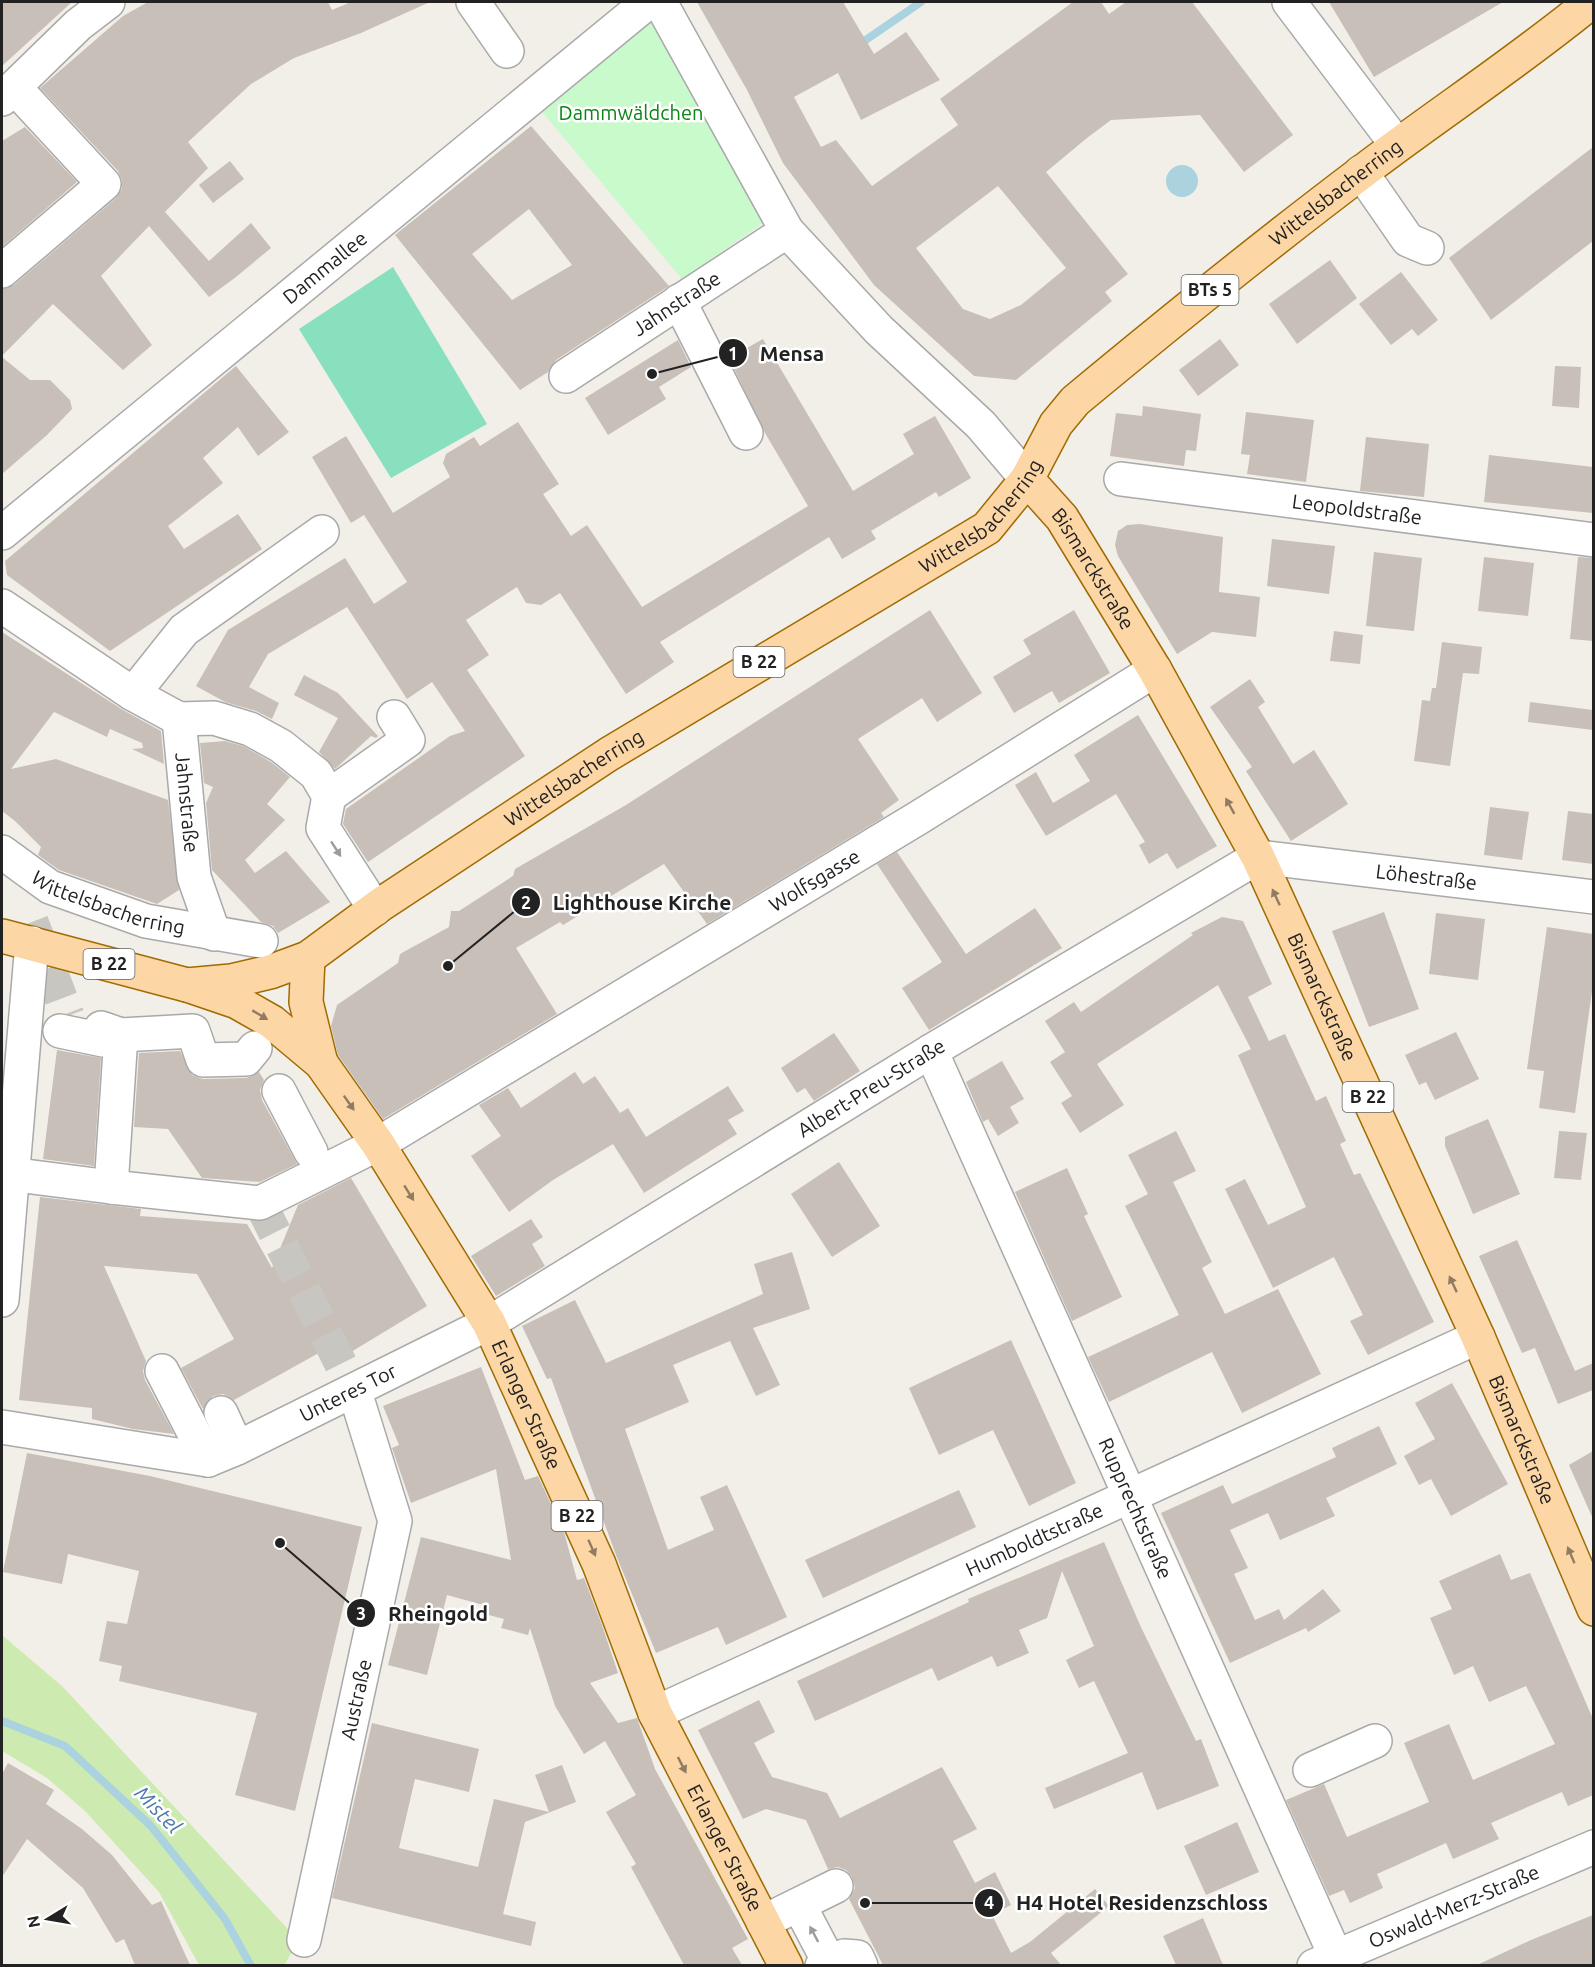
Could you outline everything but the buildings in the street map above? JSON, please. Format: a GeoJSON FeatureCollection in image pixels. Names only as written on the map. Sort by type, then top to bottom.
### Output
{"type":"FeatureCollection","features":[{"type":"Feature","properties":{"kind":"main road","name":"Wittelsbacherring"},"geometry":{"type":"LineString","coordinates":[[308,958],[375,909],[609,754],[987,528],[1028,479],[1056,424],[1075,401],[1214,286],[1361,172],[1548,38],[1591,2]]}},
{"type":"Feature","properties":{"kind":"main road","name":"Bismarckstraße"},"geometry":{"type":"LineString","coordinates":[[1028,479],[1062,518],[1155,670],[1258,857],[1478,1337],[1593,1609]]}},
{"type":"Feature","properties":{"kind":"main road","name":"B 22"},"geometry":{"type":"LineString","coordinates":[[17,940],[188,985],[237,1002],[272,1022],[321,1062]]}},
{"type":"Feature","properties":{"kind":"main road","name":"B 22"},"geometry":{"type":"LineString","coordinates":[[188,985],[231,981],[270,972],[308,958],[306,1002],[321,1062]]}},
{"type":"Feature","properties":{"kind":"main road","name":"Erlanger Straße"},"geometry":{"type":"LineString","coordinates":[[321,1062],[378,1144],[489,1323],[599,1564],[655,1713],[786,1965]]}},
{"type":"Feature","properties":{"kind":"street"},"geometry":{"type":"LineString","coordinates":[[2,271],[104,184],[8,94],[85,33],[108,2]]}},
{"type":"Feature","properties":{"kind":"street"},"geometry":{"type":"LineString","coordinates":[[473,2],[507,51]]}},
{"type":"Feature","properties":{"kind":"street","name":"Dammallee"},"geometry":{"type":"LineString","coordinates":[[2,533],[648,2]]}},
{"type":"Feature","properties":{"kind":"street"},"geometry":{"type":"LineString","coordinates":[[660,2],[787,231],[879,330],[981,425],[1028,479]]}},
{"type":"Feature","properties":{"kind":"street"},"geometry":{"type":"LineString","coordinates":[[1289,2],[1397,146]]}},
{"type":"Feature","properties":{"kind":"street"},"geometry":{"type":"LineString","coordinates":[[1361,172],[1408,240],[1427,248]]}},
{"type":"Feature","properties":{"kind":"street","name":"Jahnstraße"},"geometry":{"type":"LineString","coordinates":[[566,376],[787,231]]}},
{"type":"Feature","properties":{"kind":"street"},"geometry":{"type":"LineString","coordinates":[[679,301],[746,433]]}},
{"type":"Feature","properties":{"kind":"street","name":"Leopoldstraße"},"geometry":{"type":"LineString","coordinates":[[1121,479],[1593,540]]}},
{"type":"Feature","properties":{"kind":"street"},"geometry":{"type":"LineString","coordinates":[[133,694],[184,630],[322,532]]}},
{"type":"Feature","properties":{"kind":"street"},"geometry":{"type":"LineString","coordinates":[[2,606],[133,694],[179,719],[214,718],[249,729],[281,746],[316,774],[329,796]]}},
{"type":"Feature","properties":{"kind":"street","name":"Wolfsgasse"},"geometry":{"type":"LineString","coordinates":[[7,1173],[260,1203],[378,1144],[918,818],[1155,670]]}},
{"type":"Feature","properties":{"kind":"street"},"geometry":{"type":"LineString","coordinates":[[375,909],[322,828],[329,796],[408,740],[394,717]]}},
{"type":"Feature","properties":{"kind":"street","name":"Jahnstraße"},"geometry":{"type":"LineString","coordinates":[[179,719],[194,877],[214,934]]}},
{"type":"Feature","properties":{"kind":"street","name":"Wittelsbacherring"},"geometry":{"type":"LineString","coordinates":[[2,852],[50,887],[146,921],[261,941]]}},
{"type":"Feature","properties":{"kind":"street","name":"Löhestraße"},"geometry":{"type":"LineString","coordinates":[[1258,857],[1593,897]]}},
{"type":"Feature","properties":{"kind":"street","name":"Albert-Preu-Straße"},"geometry":{"type":"LineString","coordinates":[[489,1323],[931,1051],[1258,857]]}},
{"type":"Feature","properties":{"kind":"street"},"geometry":{"type":"LineString","coordinates":[[2,859],[18,888]]}},
{"type":"Feature","properties":{"kind":"street"},"geometry":{"type":"LineString","coordinates":[[2,1300],[17,940]]}},
{"type":"Feature","properties":{"kind":"street"},"geometry":{"type":"LineString","coordinates":[[60,1031],[103,1040],[109,1031]]}},
{"type":"Feature","properties":{"kind":"street"},"geometry":{"type":"LineString","coordinates":[[109,1031],[193,1031],[203,1060],[246,1059],[255,1048]]}},
{"type":"Feature","properties":{"kind":"street"},"geometry":{"type":"LineString","coordinates":[[109,1031],[111,1187]]}},
{"type":"Feature","properties":{"kind":"street","name":"Rupprechtstraße"},"geometry":{"type":"LineString","coordinates":[[931,1051],[1131,1497],[1330,1962]]}},
{"type":"Feature","properties":{"kind":"street"},"geometry":{"type":"LineString","coordinates":[[279,1091],[311,1152]]}},
{"type":"Feature","properties":{"kind":"street","name":"Unteres Tor"},"geometry":{"type":"LineString","coordinates":[[208,1460],[355,1392],[489,1323]]}},
{"type":"Feature","properties":{"kind":"street","name":"Humboldtstraße"},"geometry":{"type":"LineString","coordinates":[[655,1713],[1478,1337]]}},
{"type":"Feature","properties":{"kind":"street"},"geometry":{"type":"LineString","coordinates":[[162,1371],[208,1460]]}},
{"type":"Feature","properties":{"kind":"street","name":"Austraße"},"geometry":{"type":"LineString","coordinates":[[304,1940],[395,1521],[355,1392]]}},
{"type":"Feature","properties":{"kind":"street"},"geometry":{"type":"LineString","coordinates":[[221,1413],[237,1448]]}},
{"type":"Feature","properties":{"kind":"street"},"geometry":{"type":"LineString","coordinates":[[2,1427],[208,1460]]}},
{"type":"Feature","properties":{"kind":"street"},"geometry":{"type":"LineString","coordinates":[[1310,1770],[1375,1741]]}},
{"type":"Feature","properties":{"kind":"street","name":"Oswald-Merz-Straße"},"geometry":{"type":"LineString","coordinates":[[1330,1962],[1593,1846]]}},
{"type":"Feature","properties":{"kind":"street"},"geometry":{"type":"LineString","coordinates":[[763,1922],[836,1886]]}},
{"type":"Feature","properties":{"kind":"street"},"geometry":{"type":"LineString","coordinates":[[799,1905],[825,1964],[844,1956],[857,1958],[861,1965]]}},
{"type":"Feature","properties":{"kind":"green space","name":"Dammwäldchen"},"geometry":{"type":"Polygon","coordinates":[[[650,12],[769,219],[682,279],[533,101],[650,12]]]}},
{"type":"Feature","properties":{"kind":"green space"},"geometry":{"type":"Polygon","coordinates":[[[393,267],[487,424],[391,478],[299,329],[393,267]]]}},
{"type":"Feature","properties":{"kind":"green space"},"geometry":{"type":"Polygon","coordinates":[[[2,1635],[63,1687],[299,1941],[284,1965],[199,1965],[159,1892],[85,1811],[47,1778],[2,1751],[2,1635]]]}},
{"type":"Feature","properties":{"kind":"water"},"geometry":{"type":"Polygon","coordinates":[[[1182,165],[1193,170],[1198,181],[1193,192],[1182,197],[1171,192],[1166,181],[1171,170],[1182,165]]]}},
{"type":"Feature","properties":{"kind":"waterway"},"geometry":{"type":"LineString","coordinates":[[857,46],[921,2]]}},
{"type":"Feature","properties":{"kind":"waterway","name":"Mistel"},"geometry":{"type":"LineString","coordinates":[[2,1721],[65,1746],[151,1826],[225,1919],[251,1966]]}},
{"type":"Feature","properties":{"kind":"tunnel"},"geometry":{"type":"LineString","coordinates":[[32,922],[68,1016]]}},
{"type":"Feature","properties":{"kind":"tunnel"},"geometry":{"type":"LineString","coordinates":[[260,1203],[355,1392]]}},
{"type":"Feature","properties":{"kind":"place","name":"Mensa"},"geometry":{"type":"Point","coordinates":[652,374]}},
{"type":"Feature","properties":{"kind":"place","name":"Lighthouse Kirche"},"geometry":{"type":"Point","coordinates":[448,966]}},
{"type":"Feature","properties":{"kind":"place","name":"Rheingold"},"geometry":{"type":"Point","coordinates":[280,1543]}},
{"type":"Feature","properties":{"kind":"place","name":"H4 Hotel Residenzschloss"},"geometry":{"type":"Point","coordinates":[865,1903]}}]}
